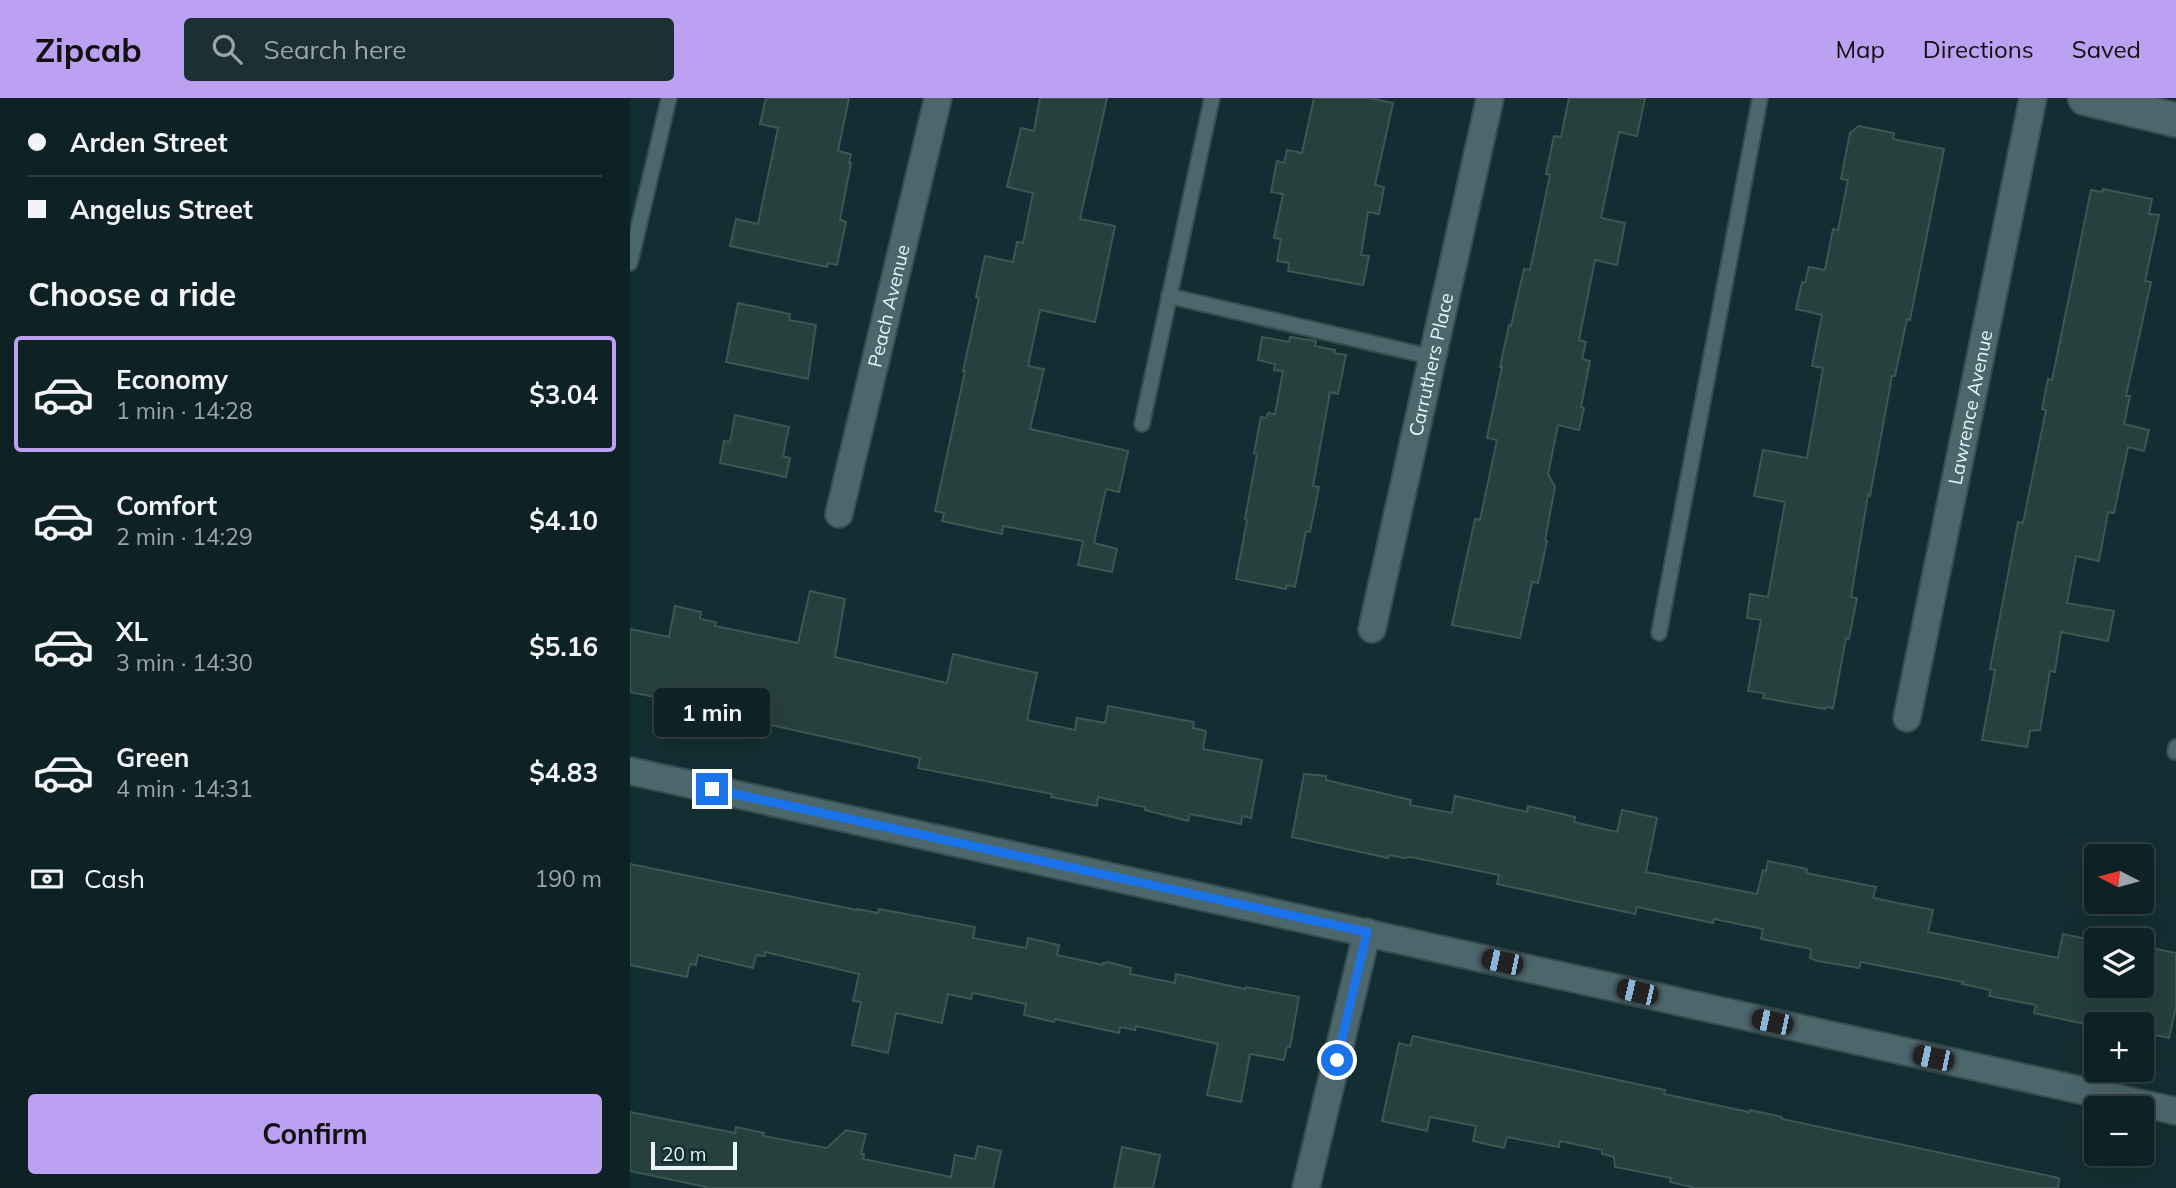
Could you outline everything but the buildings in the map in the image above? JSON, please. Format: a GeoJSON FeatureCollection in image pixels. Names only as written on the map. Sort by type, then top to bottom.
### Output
{"type":"FeatureCollection","features":[{"type":"Feature","properties":{"kind":"street","name":"Peach Avenue"},"geometry":{"type":"LineString","coordinates":[[839,514],[938,98]]}},
{"type":"Feature","properties":{"kind":"street","name":"Carruthers Place"},"geometry":{"type":"LineString","coordinates":[[1371,629],[1490,98]]}},
{"type":"Feature","properties":{"kind":"street","name":"Lawrence Avenue"},"geometry":{"type":"LineString","coordinates":[[1907,718],[2034,98]]}},
{"type":"Feature","properties":{"kind":"street"},"geometry":{"type":"LineString","coordinates":[[2085,98],[2176,120]]}},
{"type":"Feature","properties":{"kind":"street"},"geometry":{"type":"LineString","coordinates":[[630,771],[2176,1111]]}},
{"type":"Feature","properties":{"kind":"street"},"geometry":{"type":"LineString","coordinates":[[1306,1188],[1367,932]]}},
{"type":"Feature","properties":{"kind":"lane"},"geometry":{"type":"LineString","coordinates":[[630,263],[669,98]]}},
{"type":"Feature","properties":{"kind":"lane"},"geometry":{"type":"LineString","coordinates":[[1142,424],[1212,98]]}},
{"type":"Feature","properties":{"kind":"lane"},"geometry":{"type":"LineString","coordinates":[[1659,633],[1760,98]]}},
{"type":"Feature","properties":{"kind":"lane"},"geometry":{"type":"LineString","coordinates":[[1169,296],[1432,357]]}},
{"type":"Feature","properties":{"kind":"route"},"geometry":{"type":"LineString","coordinates":[[712,789],[1367,932],[1337,1060]]}}]}
